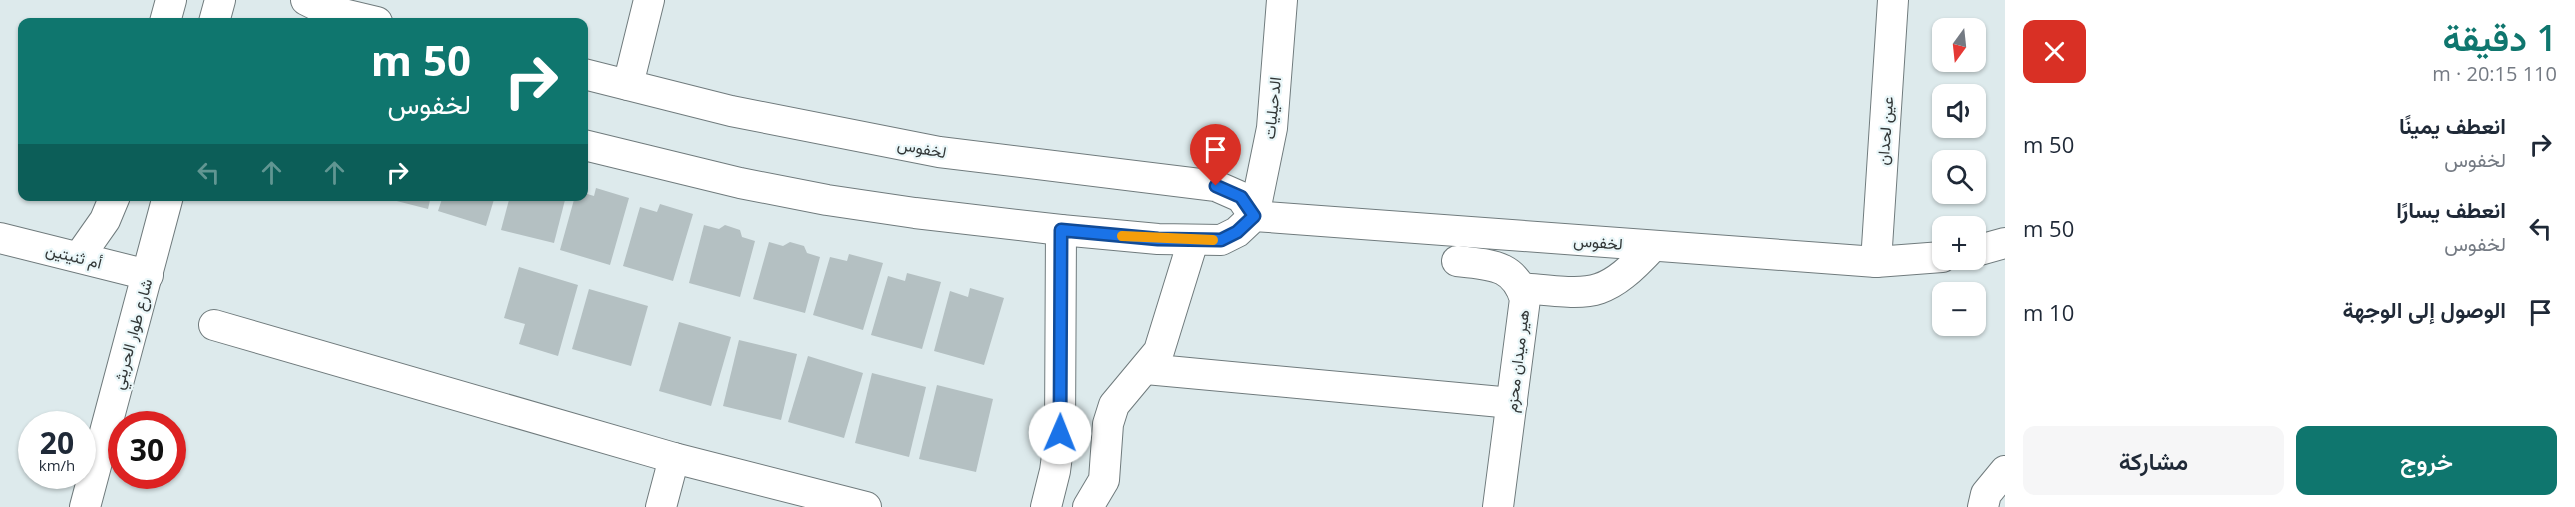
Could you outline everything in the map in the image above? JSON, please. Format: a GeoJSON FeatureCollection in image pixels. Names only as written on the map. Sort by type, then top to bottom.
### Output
{"type":"FeatureCollection","features":[{"type":"Feature","properties":{"kind":"street"},"geometry":{"type":"LineString","coordinates":[[166,18],[171,0]]}},
{"type":"Feature","properties":{"kind":"street"},"geometry":{"type":"LineString","coordinates":[[215,18],[220,0]]}},
{"type":"Feature","properties":{"kind":"street"},"geometry":{"type":"LineString","coordinates":[[306,0],[326,10],[360,18]]}},
{"type":"Feature","properties":{"kind":"street"},"geometry":{"type":"LineString","coordinates":[[628,85],[649,0]]}},
{"type":"Feature","properties":{"kind":"street","name":"الدحيليات"},"geometry":{"type":"LineString","coordinates":[[1254,216],[1272,128],[1282,0]]}},
{"type":"Feature","properties":{"kind":"street","name":"عين لحدان"},"geometry":{"type":"LineString","coordinates":[[1876,262],[1893,0]]}},
{"type":"Feature","properties":{"kind":"street","name":"لخفوس"},"geometry":{"type":"LineString","coordinates":[[588,75],[731,111],[939,152],[1216,186],[1241,197],[1254,216],[1876,262],[1932,258]]}},
{"type":"Feature","properties":{"kind":"street"},"geometry":{"type":"LineString","coordinates":[[588,146],[729,180],[827,200],[1061,230],[1193,241],[1221,240],[1237,232],[1254,216]]}},
{"type":"Feature","properties":{"kind":"street"},"geometry":{"type":"LineString","coordinates":[[79,257],[105,220],[113,201]]}},
{"type":"Feature","properties":{"kind":"street","name":"شارع طوار الحريثي"},"geometry":{"type":"LineString","coordinates":[[85,507],[167,201]]}},
{"type":"Feature","properties":{"kind":"street"},"geometry":{"type":"LineString","coordinates":[[1046,507],[1055,471],[1060,433],[1061,230]]}},
{"type":"Feature","properties":{"kind":"street","name":"هير ميدان محزم"},"geometry":{"type":"LineString","coordinates":[[1498,507],[1524,311],[1514,279],[1509,236]]}},
{"type":"Feature","properties":{"kind":"street","name":"أم ثنيتين"},"geometry":{"type":"LineString","coordinates":[[0,238],[147,275]]}},
{"type":"Feature","properties":{"kind":"street"},"geometry":{"type":"LineString","coordinates":[[1088,507],[1104,480],[1108,424],[1114,405],[1159,351],[1193,241]]}},
{"type":"Feature","properties":{"kind":"street"},"geometry":{"type":"LineString","coordinates":[[1986,248],[2005,243]]}},
{"type":"Feature","properties":{"kind":"street"},"geometry":{"type":"LineString","coordinates":[[1457,261],[1496,266],[1514,279],[1577,293],[1605,288],[1629,272],[1653,246]]}},
{"type":"Feature","properties":{"kind":"street"},"geometry":{"type":"LineString","coordinates":[[214,326],[675,459],[866,507]]}},
{"type":"Feature","properties":{"kind":"street"},"geometry":{"type":"LineString","coordinates":[[1146,369],[1512,403]]}},
{"type":"Feature","properties":{"kind":"street"},"geometry":{"type":"LineString","coordinates":[[661,507],[675,459]]}},
{"type":"Feature","properties":{"kind":"street"},"geometry":{"type":"LineString","coordinates":[[1983,507],[1986,494],[2005,471]]}},
{"type":"Feature","properties":{"kind":"building"},"geometry":{"type":"Polygon","coordinates":[[[596,188],[629,198],[610,265],[560,250],[574,201],[588,201],[588,194],[594,196],[596,188]]]}},
{"type":"Feature","properties":{"kind":"building"},"geometry":{"type":"Polygon","coordinates":[[[397,201],[430,201],[428,209],[397,201]]]}},
{"type":"Feature","properties":{"kind":"building"},"geometry":{"type":"Polygon","coordinates":[[[441,201],[494,201],[486,226],[438,211],[441,201]]]}},
{"type":"Feature","properties":{"kind":"building"},"geometry":{"type":"Polygon","coordinates":[[[509,201],[565,201],[554,243],[501,230],[509,201]]]}},
{"type":"Feature","properties":{"kind":"building"},"geometry":{"type":"Polygon","coordinates":[[[660,204],[693,214],[673,281],[623,266],[640,207],[657,212],[660,204]]]}},
{"type":"Feature","properties":{"kind":"building"},"geometry":{"type":"Polygon","coordinates":[[[704,225],[719,229],[725,225],[740,230],[742,237],[755,241],[740,297],[689,283],[704,225]]]}},
{"type":"Feature","properties":{"kind":"building"},"geometry":{"type":"Polygon","coordinates":[[[769,242],[783,246],[790,242],[804,246],[807,253],[820,257],[805,313],[753,299],[769,242]]]}},
{"type":"Feature","properties":{"kind":"building"},"geometry":{"type":"Polygon","coordinates":[[[849,254],[883,263],[863,330],[813,315],[830,257],[847,261],[849,254]]]}},
{"type":"Feature","properties":{"kind":"building"},"geometry":{"type":"Polygon","coordinates":[[[519,267],[578,285],[558,356],[519,344],[525,324],[504,318],[519,267]]]}},
{"type":"Feature","properties":{"kind":"building"},"geometry":{"type":"Polygon","coordinates":[[[907,273],[941,282],[922,349],[871,335],[888,276],[905,281],[907,273]]]}},
{"type":"Feature","properties":{"kind":"building"},"geometry":{"type":"Polygon","coordinates":[[[970,288],[1004,298],[984,365],[934,351],[950,291],[968,297],[970,288]]]}},
{"type":"Feature","properties":{"kind":"building"},"geometry":{"type":"Polygon","coordinates":[[[589,289],[648,306],[631,366],[572,349],[589,289]]]}},
{"type":"Feature","properties":{"kind":"building"},"geometry":{"type":"Polygon","coordinates":[[[679,322],[731,337],[711,406],[659,391],[679,322]]]}},
{"type":"Feature","properties":{"kind":"building"},"geometry":{"type":"Polygon","coordinates":[[[739,340],[797,354],[781,420],[723,406],[739,340]]]}},
{"type":"Feature","properties":{"kind":"building"},"geometry":{"type":"Polygon","coordinates":[[[808,356],[863,373],[844,438],[788,422],[808,356]]]}},
{"type":"Feature","properties":{"kind":"building"},"geometry":{"type":"Polygon","coordinates":[[[872,373],[926,387],[909,457],[855,443],[872,373]]]}},
{"type":"Feature","properties":{"kind":"building"},"geometry":{"type":"Polygon","coordinates":[[[937,385],[993,399],[976,472],[919,459],[937,385]]]}},
{"type":"Feature","properties":{"kind":"slow traffic"},"geometry":{"type":"LineString","coordinates":[[1122,236],[1193,241],[1213,240]]}},
{"type":"Feature","properties":{"kind":"route"},"geometry":{"type":"LineString","coordinates":[[1060,433],[1061,230],[1158,239],[1221,240],[1237,232],[1254,216],[1241,197],[1216,186]]}}]}
